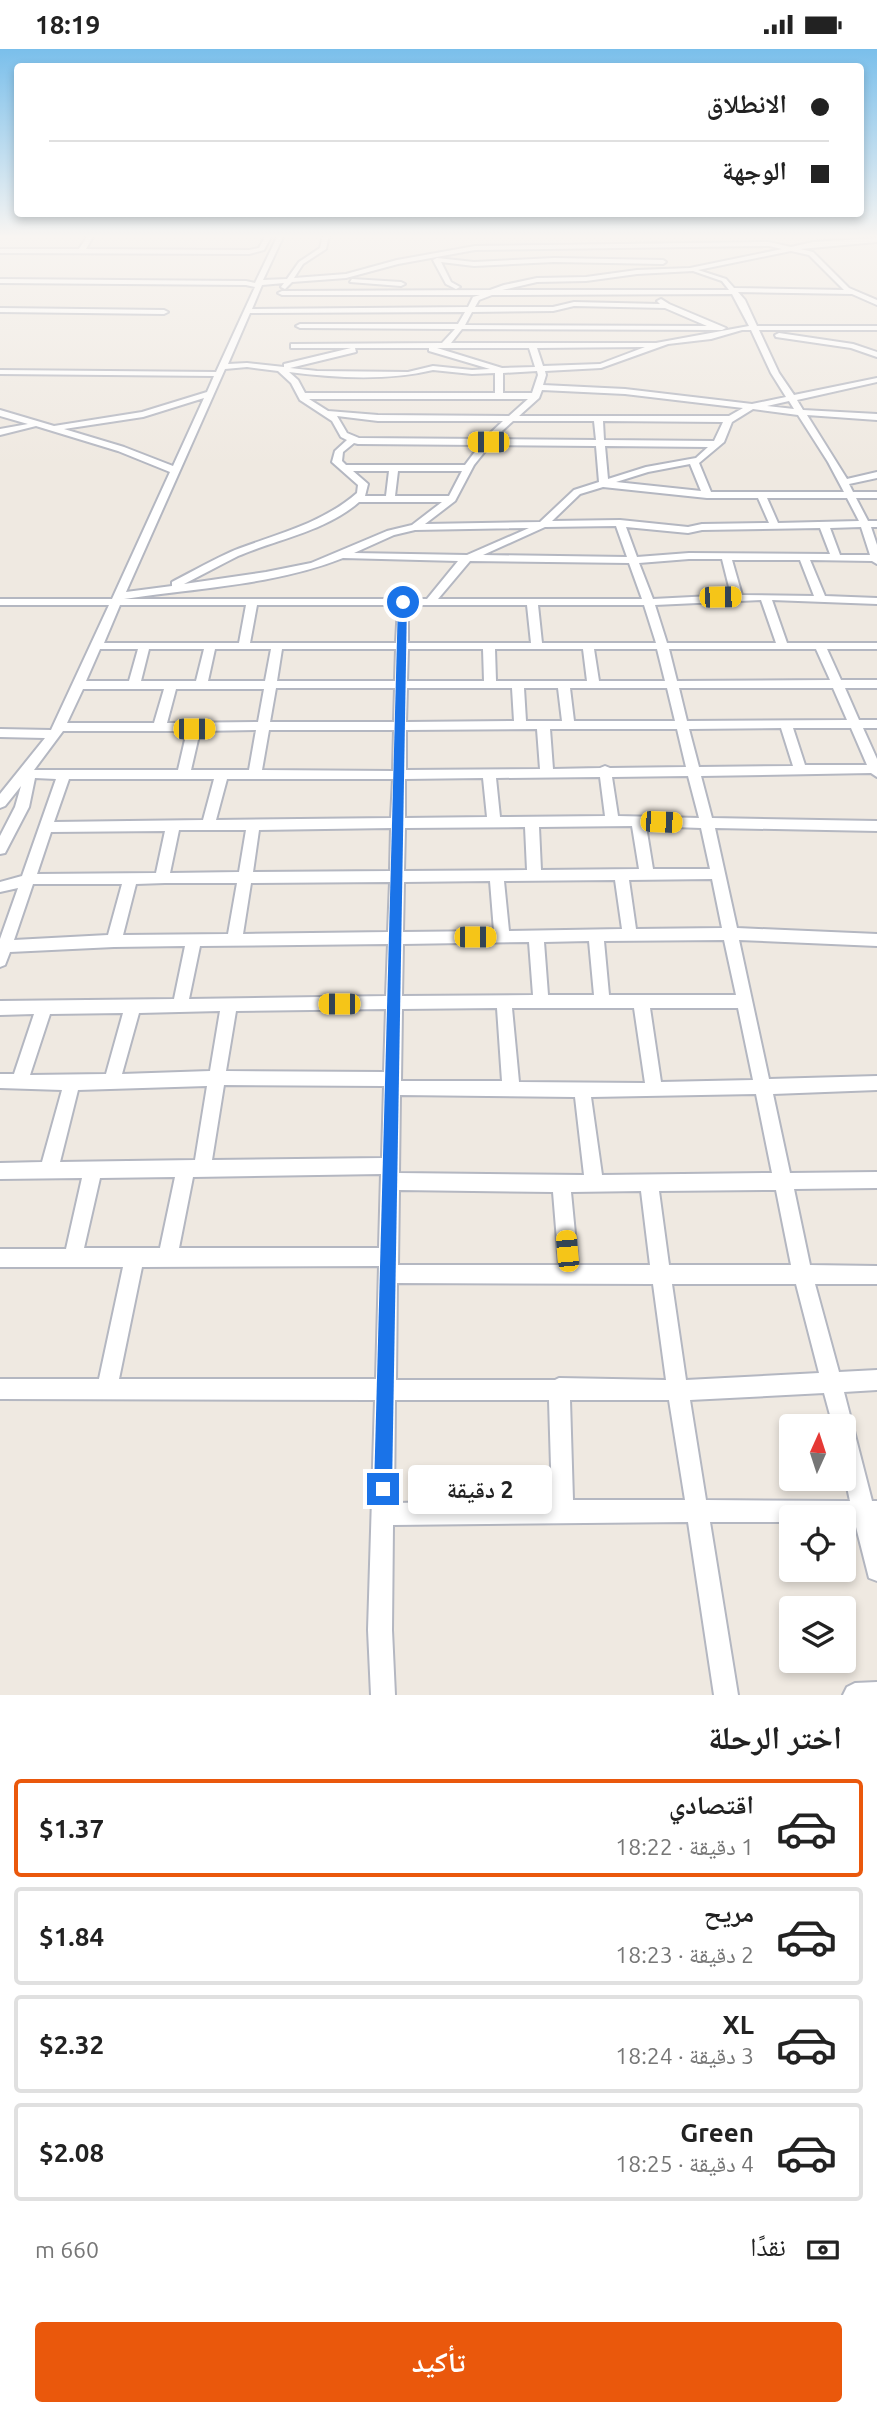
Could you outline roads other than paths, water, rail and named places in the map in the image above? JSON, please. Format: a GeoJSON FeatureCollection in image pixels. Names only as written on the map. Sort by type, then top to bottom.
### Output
{"type":"FeatureCollection","features":[{"type":"Feature","properties":{"kind":"street"},"geometry":{"type":"LineString","coordinates":[[149,312],[164,312]]}},
{"type":"Feature","properties":{"kind":"street"},"geometry":{"type":"LineString","coordinates":[[0,803],[27,774],[57,731],[120,600],[248,312]]}},
{"type":"Feature","properties":{"kind":"street"},"geometry":{"type":"LineString","coordinates":[[281,367],[294,346],[308,312]]}},
{"type":"Feature","properties":{"kind":"street"},"geometry":{"type":"LineString","coordinates":[[389,346],[401,312]]}},
{"type":"Feature","properties":{"kind":"street"},"geometry":{"type":"LineString","coordinates":[[445,345],[459,327],[466,312]]}},
{"type":"Feature","properties":{"kind":"street"},"geometry":{"type":"LineString","coordinates":[[583,312],[587,312],[589,328]]}},
{"type":"Feature","properties":{"kind":"street"},"geometry":{"type":"LineString","coordinates":[[682,312],[725,328]]}},
{"type":"Feature","properties":{"kind":"street"},"geometry":{"type":"LineString","coordinates":[[342,556],[634,560],[726,556],[877,559],[865,524],[814,429],[775,373],[746,312]]}},
{"type":"Feature","properties":{"kind":"street"},"geometry":{"type":"LineString","coordinates":[[300,326],[877,328]]}},
{"type":"Feature","properties":{"kind":"street"},"geometry":{"type":"LineString","coordinates":[[545,344],[565,327]]}},
{"type":"Feature","properties":{"kind":"street"},"geometry":{"type":"LineString","coordinates":[[294,346],[661,345],[716,336],[735,329]]}},
{"type":"Feature","properties":{"kind":"street"},"geometry":{"type":"LineString","coordinates":[[755,329],[853,346],[877,355]]}},
{"type":"Feature","properties":{"kind":"street"},"geometry":{"type":"LineString","coordinates":[[415,527],[452,499],[468,468],[495,432],[516,417],[538,391],[542,375],[532,345]]}},
{"type":"Feature","properties":{"kind":"street"},"geometry":{"type":"LineString","coordinates":[[281,367],[317,373],[408,374],[433,368],[499,371],[601,366],[661,345]]}},
{"type":"Feature","properties":{"kind":"street"},"geometry":{"type":"LineString","coordinates":[[0,372],[221,371],[281,367],[370,346]]}},
{"type":"Feature","properties":{"kind":"street"},"geometry":{"type":"LineString","coordinates":[[421,346],[499,371]]}},
{"type":"Feature","properties":{"kind":"street"},"geometry":{"type":"LineString","coordinates":[[281,367],[295,382],[301,396],[335,419],[342,432],[353,439],[384,442],[716,444]]}},
{"type":"Feature","properties":{"kind":"street"},"geometry":{"type":"LineString","coordinates":[[499,371],[499,395]]}},
{"type":"Feature","properties":{"kind":"street"},"geometry":{"type":"LineString","coordinates":[[321,410],[385,418],[730,419],[751,407],[877,380]]}},
{"type":"Feature","properties":{"kind":"street"},"geometry":{"type":"LineString","coordinates":[[301,396],[499,395],[538,391],[674,395],[802,415],[877,417]]}},
{"type":"Feature","properties":{"kind":"street"},"geometry":{"type":"LineString","coordinates":[[48,429],[143,414],[211,393]]}},
{"type":"Feature","properties":{"kind":"street"},"geometry":{"type":"LineString","coordinates":[[0,413],[128,451],[176,471]]}},
{"type":"Feature","properties":{"kind":"street"},"geometry":{"type":"LineString","coordinates":[[384,442],[385,418]]}},
{"type":"Feature","properties":{"kind":"street"},"geometry":{"type":"LineString","coordinates":[[598,418],[604,484]]}},
{"type":"Feature","properties":{"kind":"street"},"geometry":{"type":"LineString","coordinates":[[430,601],[465,559],[541,526],[572,496],[646,470],[694,462],[704,457],[721,440],[730,419]]}},
{"type":"Feature","properties":{"kind":"street"},"geometry":{"type":"LineString","coordinates":[[0,432],[37,425]]}},
{"type":"Feature","properties":{"kind":"street"},"geometry":{"type":"LineString","coordinates":[[169,589],[235,554],[312,525],[356,499],[362,494],[363,484],[342,468],[336,455],[353,439]]}},
{"type":"Feature","properties":{"kind":"street"},"geometry":{"type":"LineString","coordinates":[[694,462],[707,495]]}},
{"type":"Feature","properties":{"kind":"street"},"geometry":{"type":"LineString","coordinates":[[342,468],[468,468]]}},
{"type":"Feature","properties":{"kind":"street"},"geometry":{"type":"LineString","coordinates":[[390,499],[394,468]]}},
{"type":"Feature","properties":{"kind":"street"},"geometry":{"type":"LineString","coordinates":[[843,483],[877,475]]}},
{"type":"Feature","properties":{"kind":"street"},"geometry":{"type":"LineString","coordinates":[[604,484],[707,495],[877,495]]}},
{"type":"Feature","properties":{"kind":"street"},"geometry":{"type":"LineString","coordinates":[[761,495],[775,526]]}},
{"type":"Feature","properties":{"kind":"street"},"geometry":{"type":"LineString","coordinates":[[356,499],[452,499]]}},
{"type":"Feature","properties":{"kind":"street"},"geometry":{"type":"LineString","coordinates":[[120,600],[169,589],[281,572],[342,556],[395,532],[415,527],[620,523],[688,530],[877,524]]}},
{"type":"Feature","properties":{"kind":"street"},"geometry":{"type":"LineString","coordinates":[[620,523],[662,645],[694,770],[803,1276],[840,1414]]}},
{"type":"Feature","properties":{"kind":"street"},"geometry":{"type":"LineString","coordinates":[[824,524],[836,557]]}},
{"type":"Feature","properties":{"kind":"street"},"geometry":{"type":"LineString","coordinates":[[726,556],[737,597]]}},
{"type":"Feature","properties":{"kind":"street"},"geometry":{"type":"LineString","coordinates":[[804,557],[820,598]]}},
{"type":"Feature","properties":{"kind":"street"},"geometry":{"type":"LineString","coordinates":[[0,602],[648,602],[737,597],[877,601]]}},
{"type":"Feature","properties":{"kind":"street"},"geometry":{"type":"LineString","coordinates":[[765,597],[783,647]]}},
{"type":"Feature","properties":{"kind":"street"},"geometry":{"type":"LineString","coordinates":[[532,601],[537,645]]}},
{"type":"Feature","properties":{"kind":"street"},"geometry":{"type":"LineString","coordinates":[[244,647],[252,602]]}},
{"type":"Feature","properties":{"kind":"street"},"geometry":{"type":"LineString","coordinates":[[383,1695],[380,1630],[382,1514],[393,1084],[393,937],[403,602]]}},
{"type":"Feature","properties":{"kind":"street"},"geometry":{"type":"LineString","coordinates":[[489,645],[490,684]]}},
{"type":"Feature","properties":{"kind":"street"},"geometry":{"type":"LineString","coordinates":[[588,645],[593,683]]}},
{"type":"Feature","properties":{"kind":"street"},"geometry":{"type":"LineString","coordinates":[[99,646],[877,646]]}},
{"type":"Feature","properties":{"kind":"street"},"geometry":{"type":"LineString","coordinates":[[27,774],[398,775],[605,770],[876,770],[840,684],[820,646]]}},
{"type":"Feature","properties":{"kind":"street"},"geometry":{"type":"LineString","coordinates":[[134,685],[144,648]]}},
{"type":"Feature","properties":{"kind":"street"},"geometry":{"type":"LineString","coordinates":[[201,685],[210,648]]}},
{"type":"Feature","properties":{"kind":"street"},"geometry":{"type":"LineString","coordinates":[[255,773],[265,729],[277,648]]}},
{"type":"Feature","properties":{"kind":"street"},"geometry":{"type":"LineString","coordinates":[[518,684],[520,725]]}},
{"type":"Feature","properties":{"kind":"street"},"geometry":{"type":"LineString","coordinates":[[564,684],[568,725]]}},
{"type":"Feature","properties":{"kind":"street"},"geometry":{"type":"LineString","coordinates":[[80,685],[877,684]]}},
{"type":"Feature","properties":{"kind":"street"},"geometry":{"type":"LineString","coordinates":[[159,728],[172,685]]}},
{"type":"Feature","properties":{"kind":"street"},"geometry":{"type":"LineString","coordinates":[[0,733],[159,728],[877,724]]}},
{"type":"Feature","properties":{"kind":"street"},"geometry":{"type":"LineString","coordinates":[[786,725],[800,769]]}},
{"type":"Feature","properties":{"kind":"street"},"geometry":{"type":"LineString","coordinates":[[543,726],[547,771]]}},
{"type":"Feature","properties":{"kind":"street"},"geometry":{"type":"LineString","coordinates":[[184,773],[194,729]]}},
{"type":"Feature","properties":{"kind":"street"},"geometry":{"type":"LineString","coordinates":[[605,770],[612,821]]}},
{"type":"Feature","properties":{"kind":"street"},"geometry":{"type":"LineString","coordinates":[[0,961],[64,773]]}},
{"type":"Feature","properties":{"kind":"street"},"geometry":{"type":"LineString","coordinates":[[208,826],[222,773]]}},
{"type":"Feature","properties":{"kind":"street"},"geometry":{"type":"LineString","coordinates":[[489,773],[494,823]]}},
{"type":"Feature","properties":{"kind":"street"},"geometry":{"type":"LineString","coordinates":[[0,849],[22,807],[27,774]]}},
{"type":"Feature","properties":{"kind":"street"},"geometry":{"type":"LineString","coordinates":[[46,828],[612,821],[877,826]]}},
{"type":"Feature","properties":{"kind":"street"},"geometry":{"type":"LineString","coordinates":[[638,822],[647,873]]}},
{"type":"Feature","properties":{"kind":"street"},"geometry":{"type":"LineString","coordinates":[[532,823],[534,874]]}},
{"type":"Feature","properties":{"kind":"street"},"geometry":{"type":"LineString","coordinates":[[162,879],[173,826]]}},
{"type":"Feature","properties":{"kind":"street"},"geometry":{"type":"LineString","coordinates":[[235,939],[253,827]]}},
{"type":"Feature","properties":{"kind":"street"},"geometry":{"type":"LineString","coordinates":[[621,874],[630,936]]}},
{"type":"Feature","properties":{"kind":"street"},"geometry":{"type":"LineString","coordinates":[[0,887],[30,879],[718,874]]}},
{"type":"Feature","properties":{"kind":"street"},"geometry":{"type":"LineString","coordinates":[[496,876],[502,936]]}},
{"type":"Feature","properties":{"kind":"street"},"geometry":{"type":"LineString","coordinates":[[114,941],[130,879]]}},
{"type":"Feature","properties":{"kind":"street"},"geometry":{"type":"LineString","coordinates":[[3,946],[194,939],[729,934],[877,940]]}},
{"type":"Feature","properties":{"kind":"street"},"geometry":{"type":"LineString","coordinates":[[536,937],[541,1001]]}},
{"type":"Feature","properties":{"kind":"street"},"geometry":{"type":"LineString","coordinates":[[596,937],[602,1003]]}},
{"type":"Feature","properties":{"kind":"street"},"geometry":{"type":"LineString","coordinates":[[180,1006],[194,939]]}},
{"type":"Feature","properties":{"kind":"street"},"geometry":{"type":"LineString","coordinates":[[0,1008],[503,1001],[743,1002]]}},
{"type":"Feature","properties":{"kind":"street"},"geometry":{"type":"LineString","coordinates":[[503,1001],[511,1088]]}},
{"type":"Feature","properties":{"kind":"street"},"geometry":{"type":"LineString","coordinates":[[641,1003],[654,1090]]}},
{"type":"Feature","properties":{"kind":"street"},"geometry":{"type":"LineString","coordinates":[[168,1256],[194,1170],[216,1078],[229,1005]]}},
{"type":"Feature","properties":{"kind":"street"},"geometry":{"type":"LineString","coordinates":[[112,1082],[133,1006]]}},
{"type":"Feature","properties":{"kind":"street"},"geometry":{"type":"LineString","coordinates":[[20,1081],[44,1007]]}},
{"type":"Feature","properties":{"kind":"street"},"geometry":{"type":"LineString","coordinates":[[0,1081],[72,1083],[216,1078],[654,1090],[760,1084],[877,1083]]}},
{"type":"Feature","properties":{"kind":"street"},"geometry":{"type":"LineString","coordinates":[[49,1169],[72,1083]]}},
{"type":"Feature","properties":{"kind":"street"},"geometry":{"type":"LineString","coordinates":[[582,1089],[594,1183]]}},
{"type":"Feature","properties":{"kind":"street"},"geometry":{"type":"LineString","coordinates":[[73,1258],[93,1170]]}},
{"type":"Feature","properties":{"kind":"street"},"geometry":{"type":"LineString","coordinates":[[0,1171],[194,1170],[390,1174],[561,1184],[877,1179]]}},
{"type":"Feature","properties":{"kind":"street"},"geometry":{"type":"LineString","coordinates":[[649,1182],[660,1273],[726,1695]]}},
{"type":"Feature","properties":{"kind":"street"},"geometry":{"type":"LineString","coordinates":[[561,1184],[569,1273]]}},
{"type":"Feature","properties":{"kind":"street"},"geometry":{"type":"LineString","coordinates":[[107,1388],[135,1256]]}},
{"type":"Feature","properties":{"kind":"street"},"geometry":{"type":"LineString","coordinates":[[0,1258],[168,1256],[569,1273],[877,1275]]}},
{"type":"Feature","properties":{"kind":"street"},"geometry":{"type":"LineString","coordinates":[[0,1388],[679,1390],[877,1380]]}},
{"type":"Feature","properties":{"kind":"street"},"geometry":{"type":"LineString","coordinates":[[559,1388],[563,1509]]}},
{"type":"Feature","properties":{"kind":"street"},"geometry":{"type":"LineString","coordinates":[[856,1468],[870,1512],[877,1570]]}},
{"type":"Feature","properties":{"kind":"street"},"geometry":{"type":"LineString","coordinates":[[382,1514],[563,1509],[699,1513],[870,1512]]}},
{"type":"Feature","properties":{"kind":"street"},"geometry":{"type":"LineString","coordinates":[[855,1695],[877,1694]]}}]}
